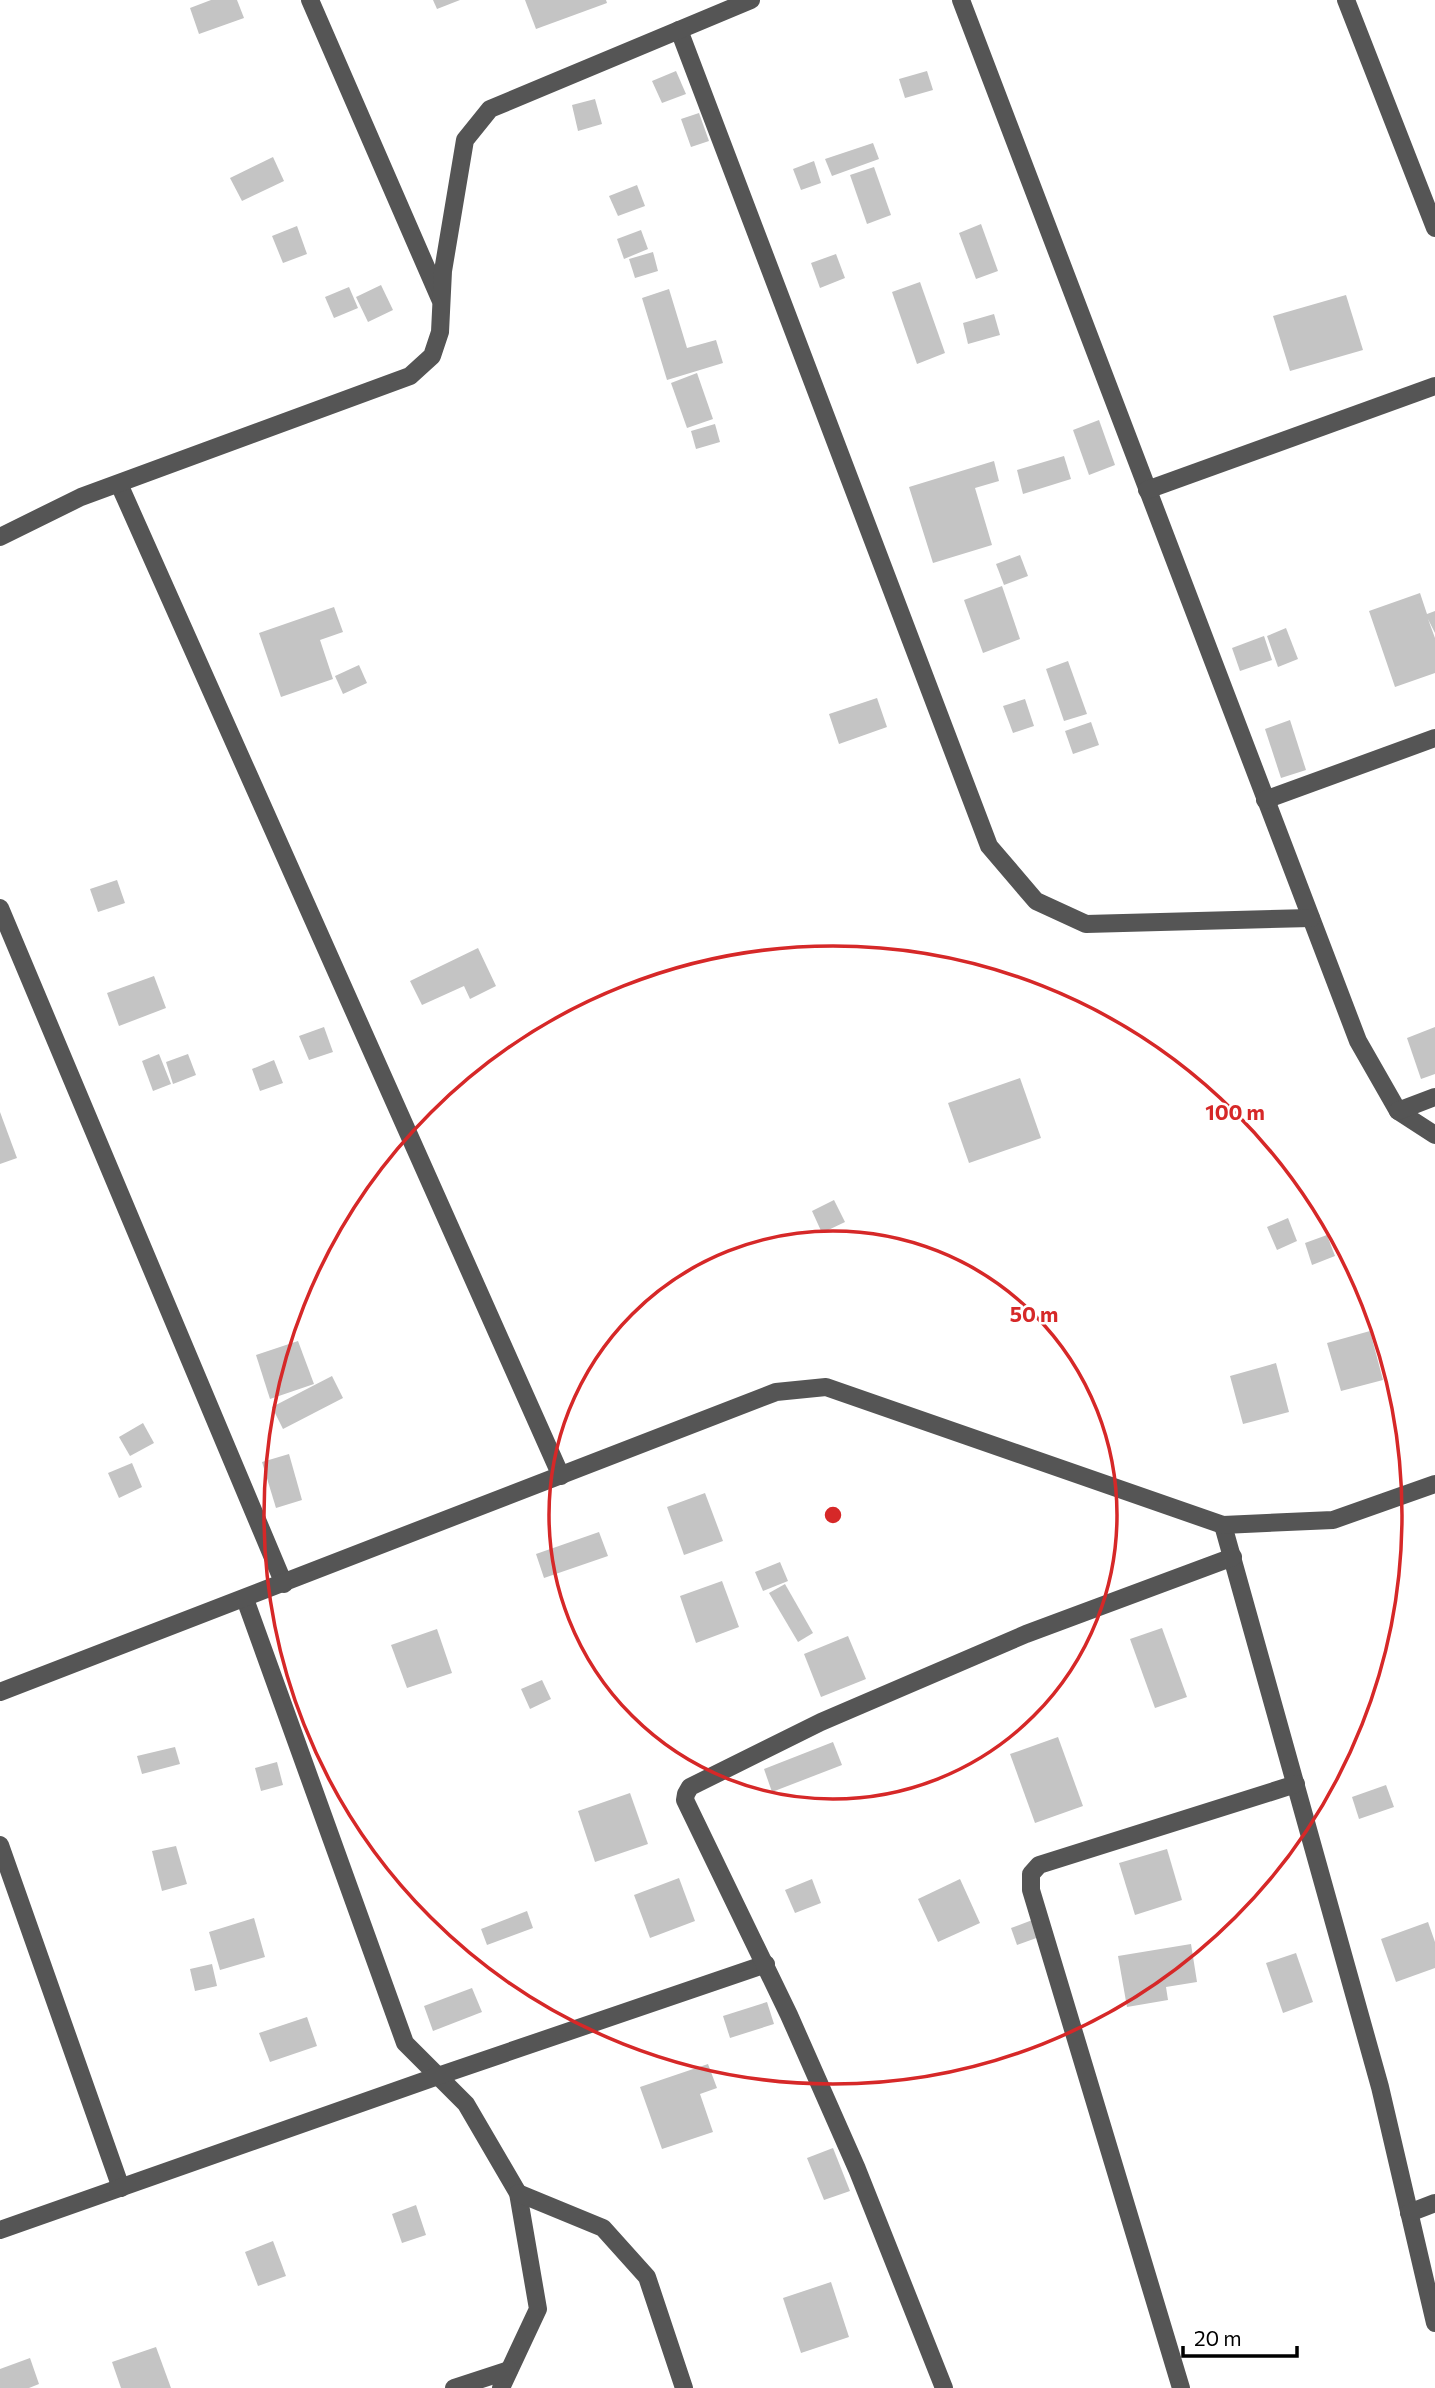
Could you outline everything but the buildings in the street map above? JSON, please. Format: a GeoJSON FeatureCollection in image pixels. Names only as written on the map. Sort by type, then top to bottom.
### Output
{"type":"FeatureCollection","features":[{"type":"Feature","properties":{"kind":"street"},"geometry":{"type":"LineString","coordinates":[[310,0],[442,303]]}},
{"type":"Feature","properties":{"kind":"street"},"geometry":{"type":"LineString","coordinates":[[0,537],[81,498],[410,376],[432,356],[440,332],[443,271],[465,140],[489,109],[751,0]]}},
{"type":"Feature","properties":{"kind":"street"},"geometry":{"type":"LineString","coordinates":[[961,0],[1358,1041],[1398,1111],[1435,1135]]}},
{"type":"Feature","properties":{"kind":"street"},"geometry":{"type":"LineString","coordinates":[[1346,0],[1435,228]]}},
{"type":"Feature","properties":{"kind":"street"},"geometry":{"type":"LineString","coordinates":[[680,30],[989,846],[1036,901],[1086,925],[1311,918]]}},
{"type":"Feature","properties":{"kind":"street"},"geometry":{"type":"LineString","coordinates":[[1147,490],[1435,386]]}},
{"type":"Feature","properties":{"kind":"street"},"geometry":{"type":"LineString","coordinates":[[119,484],[561,1476]]}},
{"type":"Feature","properties":{"kind":"street"},"geometry":{"type":"LineString","coordinates":[[1265,800],[1435,738]]}},
{"type":"Feature","properties":{"kind":"street"},"geometry":{"type":"LineString","coordinates":[[0,908],[284,1584]]}},
{"type":"Feature","properties":{"kind":"street"},"geometry":{"type":"LineString","coordinates":[[1398,1111],[1435,1097]]}},
{"type":"Feature","properties":{"kind":"street"},"geometry":{"type":"LineString","coordinates":[[0,1692],[776,1392],[826,1387],[1223,1525],[1333,1520],[1435,1484]]}},
{"type":"Feature","properties":{"kind":"street"},"geometry":{"type":"LineString","coordinates":[[1223,1525],[1380,2087],[1435,2323]]}},
{"type":"Feature","properties":{"kind":"street"},"geometry":{"type":"LineString","coordinates":[[944,2388],[857,2169],[766,1964],[685,1800],[686,1794],[690,1787],[821,1722],[1026,1634],[1233,1557]]}},
{"type":"Feature","properties":{"kind":"street"},"geometry":{"type":"LineString","coordinates":[[246,1599],[405,2043],[466,2104],[519,2193],[538,2309],[501,2388]]}},
{"type":"Feature","properties":{"kind":"street"},"geometry":{"type":"LineString","coordinates":[[1181,2388],[1031,1890],[1031,1874],[1039,1865],[1296,1784]]}},
{"type":"Feature","properties":{"kind":"street"},"geometry":{"type":"LineString","coordinates":[[0,1845],[121,2188]]}},
{"type":"Feature","properties":{"kind":"street"},"geometry":{"type":"LineString","coordinates":[[0,2230],[766,1964]]}},
{"type":"Feature","properties":{"kind":"street"},"geometry":{"type":"LineString","coordinates":[[519,2193],[603,2228],[647,2277],[684,2388]]}},
{"type":"Feature","properties":{"kind":"street"},"geometry":{"type":"LineString","coordinates":[[1409,2213],[1435,2203]]}},
{"type":"Feature","properties":{"kind":"street"},"geometry":{"type":"LineString","coordinates":[[454,2388],[509,2370]]}}]}
